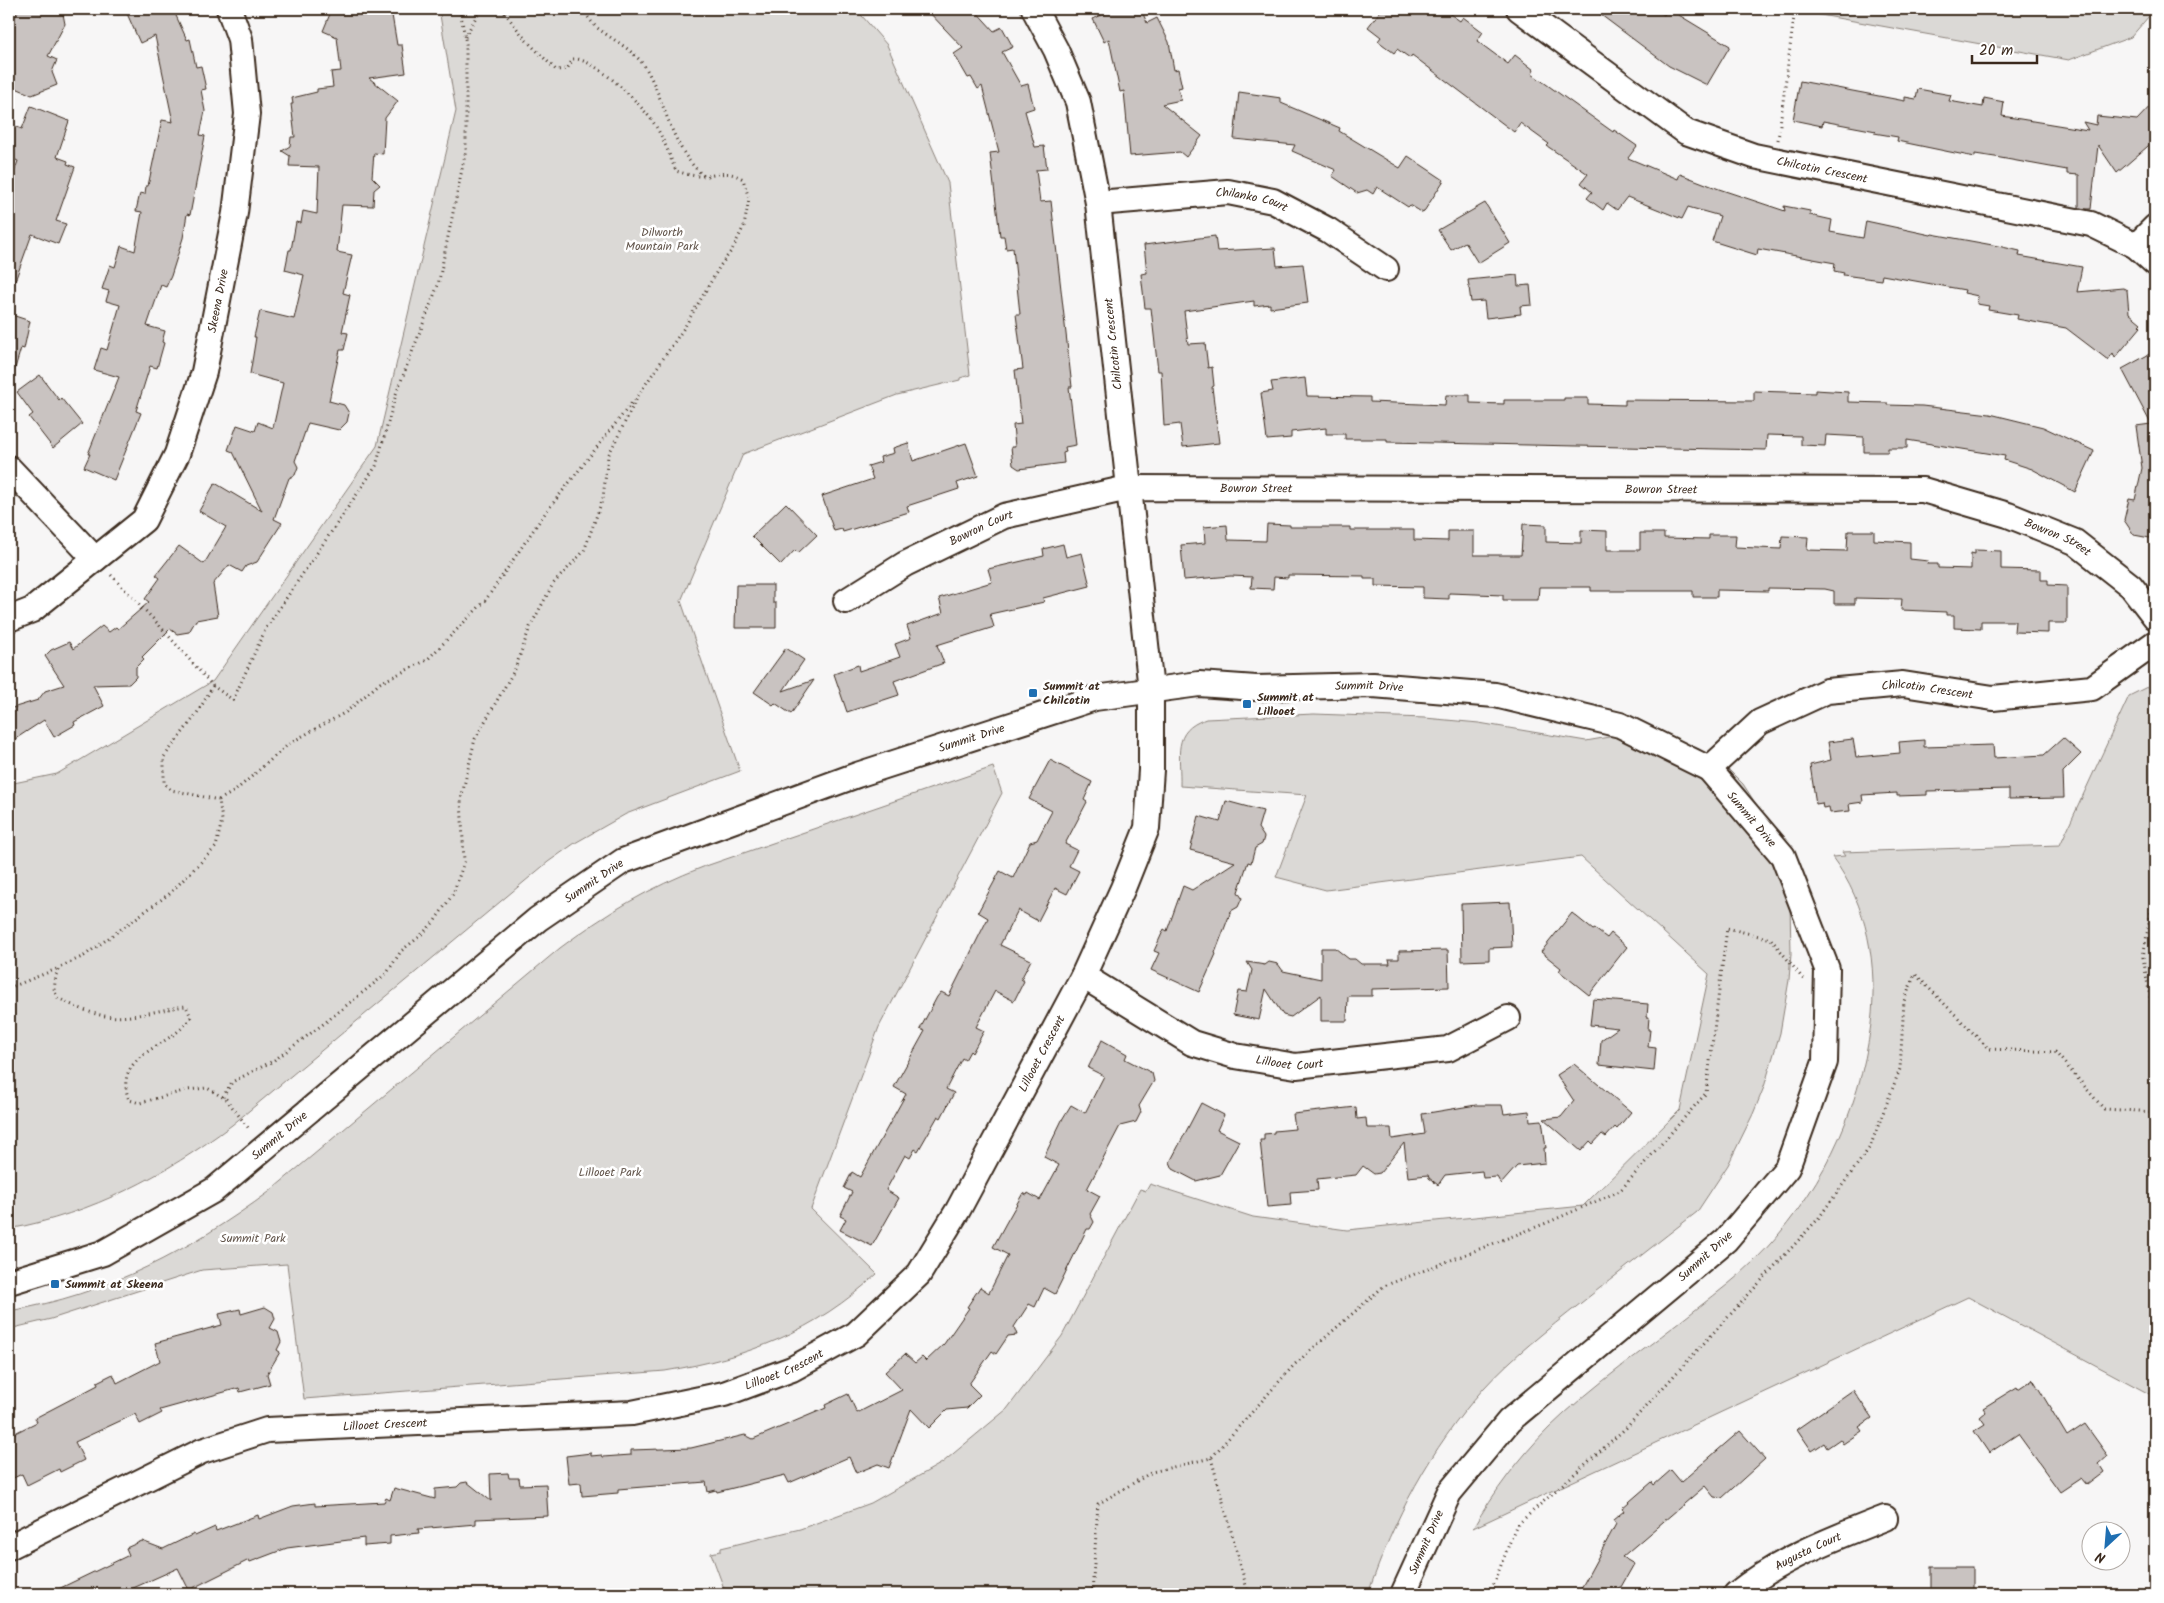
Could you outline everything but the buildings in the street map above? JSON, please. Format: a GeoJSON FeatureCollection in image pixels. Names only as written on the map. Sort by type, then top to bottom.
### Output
{"type":"FeatureCollection","features":[{"type":"Feature","properties":{"kind":"street","name":"Skeena Drive"},"geometry":{"type":"LineString","coordinates":[[9,619],[32,610],[144,520],[177,454],[204,372],[235,213],[247,114],[240,39],[229,9]]}},
{"type":"Feature","properties":{"kind":"street","name":"Chilcotin Crescent"},"geometry":{"type":"LineString","coordinates":[[1034,9],[1056,50],[1078,102],[1098,203],[1151,690]]}},
{"type":"Feature","properties":{"kind":"street","name":"Chilcotin Crescent"},"geometry":{"type":"LineString","coordinates":[[1519,9],[1686,132],[1754,156],[2091,224],[2136,246],[2155,263]]}},
{"type":"Feature","properties":{"kind":"street","name":"Chilanko Court"},"geometry":{"type":"LineString","coordinates":[[1098,203],[1228,192],[1273,201],[1328,230],[1386,269]]}},
{"type":"Feature","properties":{"kind":"street"},"geometry":{"type":"LineString","coordinates":[[2136,246],[2155,227]]}},
{"type":"Feature","properties":{"kind":"street"},"geometry":{"type":"LineString","coordinates":[[9,468],[94,559]]}},
{"type":"Feature","properties":{"kind":"street","name":"Bowron Court"},"geometry":{"type":"LineString","coordinates":[[846,601],[905,564],[1004,516],[1128,488]]}},
{"type":"Feature","properties":{"kind":"street","name":"Bowron Street"},"geometry":{"type":"LineString","coordinates":[[1128,488],[1923,490],[2008,514],[2075,542],[2131,586],[2155,617]]}},
{"type":"Feature","properties":{"kind":"street","name":"Chilcotin Crescent"},"geometry":{"type":"LineString","coordinates":[[1709,769],[1760,722],[1828,692],[1903,684],[1993,698],[2092,688],[2155,643]]}},
{"type":"Feature","properties":{"kind":"street","name":"Summit Drive"},"geometry":{"type":"LineString","coordinates":[[9,1282],[103,1253],[214,1190],[538,918],[623,861],[857,775],[1095,698],[1199,684],[1256,688],[1373,685],[1495,695],[1620,725],[1709,769],[1783,856],[1827,969],[1825,1062],[1787,1168],[1726,1240],[1509,1421],[1449,1492],[1403,1594]]}},
{"type":"Feature","properties":{"kind":"street","name":"Lillooet Crescent"},"geometry":{"type":"LineString","coordinates":[[9,1547],[202,1451],[267,1430],[632,1413],[724,1394],[792,1369],[856,1334],[919,1274],[958,1210],[1083,976],[1123,888],[1147,828],[1151,770],[1151,690]]}},
{"type":"Feature","properties":{"kind":"street","name":"Lillooet Court"},"geometry":{"type":"LineString","coordinates":[[1083,976],[1192,1043],[1235,1056],[1296,1066],[1448,1050],[1508,1018]]}},
{"type":"Feature","properties":{"kind":"street","name":"Augusta Court"},"geometry":{"type":"LineString","coordinates":[[1736,1594],[1751,1582],[1826,1541],[1885,1518]]}},
{"type":"Feature","properties":{"kind":"path"},"geometry":{"type":"LineString","coordinates":[[94,559],[159,625],[213,686],[233,700],[266,628],[376,466],[396,394],[438,285],[466,150],[465,38],[460,9]]}},
{"type":"Feature","properties":{"kind":"path"},"geometry":{"type":"LineString","coordinates":[[465,38],[476,17],[484,9]]}},
{"type":"Feature","properties":{"kind":"path"},"geometry":{"type":"LineString","coordinates":[[213,686],[196,715],[164,757],[164,783],[171,790],[219,800],[235,791],[290,743],[346,712],[380,683],[427,660],[485,601],[543,516],[639,394],[684,328],[720,266],[732,250],[744,226],[749,199],[743,179],[733,173],[724,172],[704,176],[676,171],[653,122],[627,92],[592,64],[579,58],[573,59],[567,70],[556,70],[526,40],[500,9]]}},
{"type":"Feature","properties":{"kind":"path"},"geometry":{"type":"LineString","coordinates":[[582,9],[595,26],[630,50],[648,71],[672,130],[692,166],[704,176]]}},
{"type":"Feature","properties":{"kind":"path"},"geometry":{"type":"LineString","coordinates":[[1775,160],[1795,9]]}},
{"type":"Feature","properties":{"kind":"path"},"geometry":{"type":"LineString","coordinates":[[223,1097],[232,1082],[273,1061],[387,973],[401,951],[434,922],[453,894],[464,862],[462,799],[475,739],[515,669],[530,626],[553,584],[584,551],[603,498],[608,456],[639,394]]}},
{"type":"Feature","properties":{"kind":"path"},"geometry":{"type":"LineString","coordinates":[[9,988],[84,956],[168,894],[216,847],[222,820],[219,800]]}},
{"type":"Feature","properties":{"kind":"path"},"geometry":{"type":"LineString","coordinates":[[2155,888],[2143,957],[2155,1026]]}},
{"type":"Feature","properties":{"kind":"path"},"geometry":{"type":"LineString","coordinates":[[1092,1594],[1098,1504],[1152,1472],[1212,1458],[1294,1365],[1384,1286],[1549,1222],[1620,1191],[1706,1093],[1727,928],[1771,939],[1826,1006]]}},
{"type":"Feature","properties":{"kind":"path"},"geometry":{"type":"LineString","coordinates":[[60,967],[56,975],[54,990],[58,998],[86,1011],[105,1016],[120,1016],[186,1006],[191,1017],[186,1026],[139,1058],[125,1077],[125,1088],[129,1100],[140,1103],[187,1090],[207,1088],[223,1097],[264,1148]]}},
{"type":"Feature","properties":{"kind":"path"},"geometry":{"type":"LineString","coordinates":[[1490,1594],[1516,1526],[1626,1428],[1818,1219],[1870,1146],[1900,1069],[1904,1001],[1915,974],[1989,1048],[2055,1052],[2104,1109],[2155,1112]]}},
{"type":"Feature","properties":{"kind":"path"},"geometry":{"type":"LineString","coordinates":[[1212,1458],[1246,1594]]}},
{"type":"Feature","properties":{"kind":"green space","name":"Dilworth Mountain Park"},"geometry":{"type":"Polygon","coordinates":[[[439,9],[856,9],[887,45],[948,183],[970,375],[960,378],[960,380],[897,395],[743,454],[681,601],[740,771],[626,814],[575,843],[548,862],[232,1125],[181,1160],[154,1176],[98,1203],[40,1222],[9,1229],[9,784],[57,774],[213,681],[377,446],[456,111],[439,9]]]}},
{"type":"Feature","properties":{"kind":"green space"},"geometry":{"type":"Polygon","coordinates":[[[1799,9],[2155,9],[2131,37],[2069,60],[1804,12],[1799,9]]]}},
{"type":"Feature","properties":{"kind":"green space"},"geometry":{"type":"Polygon","coordinates":[[[2155,683],[2155,1397],[1968,1297],[1473,1528],[1490,1501],[1527,1451],[1549,1428],[1603,1381],[1741,1273],[1777,1236],[1798,1210],[1816,1182],[1846,1121],[1857,1090],[1871,1024],[1873,1002],[1873,980],[1868,936],[1854,895],[1832,857],[1845,856],[1842,852],[2060,845],[2129,696],[2155,683]]]}},
{"type":"Feature","properties":{"kind":"green space"},"geometry":{"type":"Polygon","coordinates":[[[1314,714],[1425,718],[1479,723],[1586,741],[1626,734],[1665,737],[1699,749],[1730,771],[1743,784],[1765,818],[1790,904],[1791,954],[1789,980],[1780,1033],[1764,1087],[1728,1165],[1697,1212],[1543,1333],[1518,1354],[1484,1388],[1430,1460],[1402,1512],[1368,1594],[726,1594],[711,1553],[721,1551],[721,1548],[800,1529],[871,1503],[942,1463],[1007,1409],[1062,1336],[1140,1189],[1146,1191],[1150,1184],[1253,1217],[1347,1230],[1583,1206],[1680,1110],[1709,974],[1581,857],[1326,890],[1276,877],[1307,795],[1180,786],[1180,745],[1187,730],[1195,724],[1206,719],[1314,714]]]}},
{"type":"Feature","properties":{"kind":"green space","name":"Lillooet Park"},"geometry":{"type":"Polygon","coordinates":[[[993,767],[1002,793],[879,1027],[811,1209],[877,1274],[829,1312],[779,1339],[752,1349],[725,1358],[665,1371],[304,1399],[287,1264],[202,1270],[51,1319],[9,1329],[9,1311],[45,1304],[114,1282],[178,1251],[239,1213],[269,1192],[560,948],[628,902],[665,883],[703,867],[993,767]]]}},
{"type":"Feature","properties":{"kind":"place","name":"Summit at Chilcotin"},"geometry":{"type":"Point","coordinates":[1033,693]}},
{"type":"Feature","properties":{"kind":"place","name":"Summit at Lillooet"},"geometry":{"type":"Point","coordinates":[1247,704]}},
{"type":"Feature","properties":{"kind":"place","name":"Summit at Skeena"},"geometry":{"type":"Point","coordinates":[55,1284]}},
{"type":"Feature","properties":{"kind":"park label","name":"Summit Park"},"geometry":{"type":"Point","coordinates":[253,1238]}}]}
